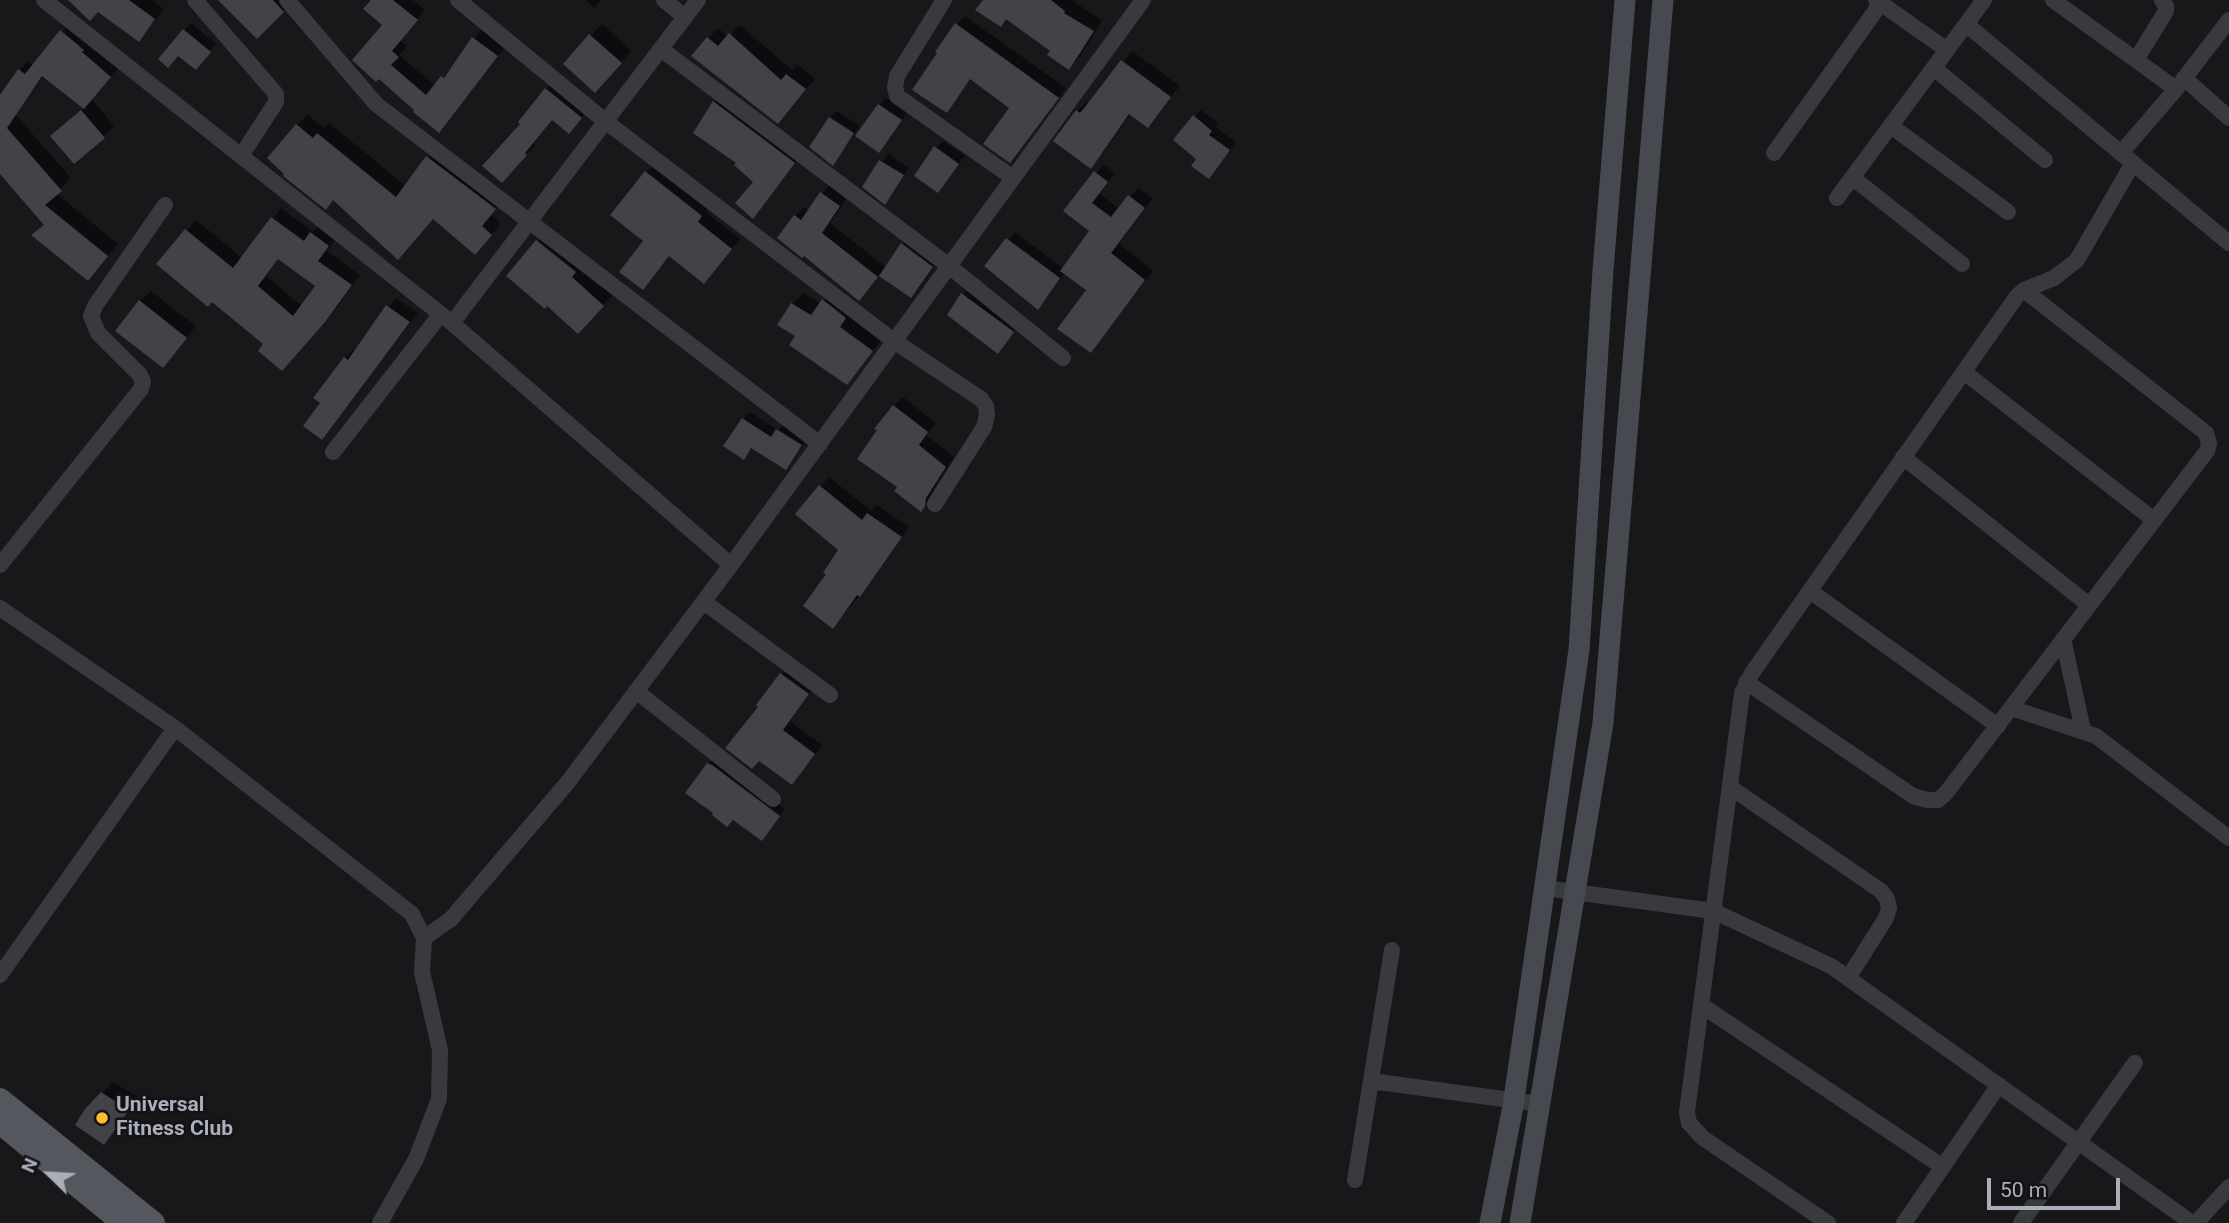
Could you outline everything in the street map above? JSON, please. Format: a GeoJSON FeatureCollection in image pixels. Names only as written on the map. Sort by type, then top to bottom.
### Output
{"type":"FeatureCollection","features":[{"type":"Feature","properties":{"kind":"main road"},"geometry":{"type":"LineString","coordinates":[[0,1100],[153,1223]]}},
{"type":"Feature","properties":{"kind":"main road"},"geometry":{"type":"LineString","coordinates":[[0,1122],[124,1223]]}},
{"type":"Feature","properties":{"kind":"street"},"geometry":{"type":"LineString","coordinates":[[44,0],[446,318],[731,565]]}},
{"type":"Feature","properties":{"kind":"street"},"geometry":{"type":"LineString","coordinates":[[195,0],[276,94],[276,102],[241,156]]}},
{"type":"Feature","properties":{"kind":"street"},"geometry":{"type":"LineString","coordinates":[[287,0],[376,104],[820,443]]}},
{"type":"Feature","properties":{"kind":"street"},"geometry":{"type":"LineString","coordinates":[[458,0],[605,121],[894,341],[981,399],[986,406],[987,415],[984,427],[935,504]]}},
{"type":"Feature","properties":{"kind":"street"},"geometry":{"type":"LineString","coordinates":[[664,0],[685,17]]}},
{"type":"Feature","properties":{"kind":"street"},"geometry":{"type":"LineString","coordinates":[[333,452],[530,220],[698,0]]}},
{"type":"Feature","properties":{"kind":"street"},"geometry":{"type":"LineString","coordinates":[[944,0],[897,76],[897,96],[1013,178]]}},
{"type":"Feature","properties":{"kind":"street"},"geometry":{"type":"LineString","coordinates":[[424,938],[451,919],[568,782],[704,602],[1143,0]]}},
{"type":"Feature","properties":{"kind":"street"},"geometry":{"type":"LineString","coordinates":[[1490,1223],[1513,1101],[1579,650],[1603,270],[1625,0]]}},
{"type":"Feature","properties":{"kind":"street"},"geometry":{"type":"LineString","coordinates":[[1520,1223],[1602,723],[1663,0]]}},
{"type":"Feature","properties":{"kind":"street"},"geometry":{"type":"LineString","coordinates":[[1837,198],[1984,0]]}},
{"type":"Feature","properties":{"kind":"street"},"geometry":{"type":"LineString","coordinates":[[2053,0],[2136,60],[2180,83],[2229,118]]}},
{"type":"Feature","properties":{"kind":"street"},"geometry":{"type":"LineString","coordinates":[[2136,60],[2166,11],[2162,0]]}},
{"type":"Feature","properties":{"kind":"street"},"geometry":{"type":"LineString","coordinates":[[1774,153],[1878,1],[1947,50]]}},
{"type":"Feature","properties":{"kind":"street"},"geometry":{"type":"LineString","coordinates":[[1828,1223],[1703,1138],[1689,1123],[1687,1112],[1742,693],[1746,682],[2017,296],[2024,290],[2054,278],[2077,260],[2127,158],[2229,20]]}},
{"type":"Feature","properties":{"kind":"street"},"geometry":{"type":"LineString","coordinates":[[1966,24],[2229,243]]}},
{"type":"Feature","properties":{"kind":"street"},"geometry":{"type":"LineString","coordinates":[[661,49],[949,266],[1063,358]]}},
{"type":"Feature","properties":{"kind":"street"},"geometry":{"type":"LineString","coordinates":[[1934,68],[2045,160]]}},
{"type":"Feature","properties":{"kind":"street"},"geometry":{"type":"LineString","coordinates":[[1891,126],[2008,212]]}},
{"type":"Feature","properties":{"kind":"street"},"geometry":{"type":"LineString","coordinates":[[1853,178],[1962,264]]}},
{"type":"Feature","properties":{"kind":"street"},"geometry":{"type":"LineString","coordinates":[[0,565],[141,389],[140,375],[98,333],[91,316],[94,306],[165,205]]}},
{"type":"Feature","properties":{"kind":"street"},"geometry":{"type":"LineString","coordinates":[[1746,682],[1913,796],[1938,800],[1947,793],[2207,452],[2209,443],[2206,433],[2024,290]]}},
{"type":"Feature","properties":{"kind":"street"},"geometry":{"type":"LineString","coordinates":[[1964,372],[2154,520]]}},
{"type":"Feature","properties":{"kind":"street"},"geometry":{"type":"LineString","coordinates":[[1903,457],[2089,605]]}},
{"type":"Feature","properties":{"kind":"street"},"geometry":{"type":"LineString","coordinates":[[1588,511],[1620,510]]}},
{"type":"Feature","properties":{"kind":"street"},"geometry":{"type":"LineString","coordinates":[[1810,591],[1998,726]]}},
{"type":"Feature","properties":{"kind":"street"},"geometry":{"type":"LineString","coordinates":[[704,602],[830,695]]}},
{"type":"Feature","properties":{"kind":"street"},"geometry":{"type":"LineString","coordinates":[[0,608],[175,728],[412,914],[424,938],[422,972],[440,1050],[439,1099],[416,1158],[380,1223]]}},
{"type":"Feature","properties":{"kind":"street"},"geometry":{"type":"LineString","coordinates":[[2063,639],[2083,730]]}},
{"type":"Feature","properties":{"kind":"street"},"geometry":{"type":"LineString","coordinates":[[636,691],[773,799]]}},
{"type":"Feature","properties":{"kind":"street"},"geometry":{"type":"LineString","coordinates":[[2011,708],[2083,730],[2108,743],[2229,838]]}},
{"type":"Feature","properties":{"kind":"street"},"geometry":{"type":"LineString","coordinates":[[0,975],[175,728]]}},
{"type":"Feature","properties":{"kind":"street"},"geometry":{"type":"LineString","coordinates":[[1730,787],[1881,891],[1887,900],[1889,908],[1886,918],[1848,978]]}},
{"type":"Feature","properties":{"kind":"street"},"geometry":{"type":"LineString","coordinates":[[1545,887],[1713,911],[1821,961],[2194,1223],[2229,1187]]}},
{"type":"Feature","properties":{"kind":"street"},"geometry":{"type":"LineString","coordinates":[[1355,1180],[1392,950]]}},
{"type":"Feature","properties":{"kind":"street"},"geometry":{"type":"LineString","coordinates":[[1701,1005],[1943,1167]]}},
{"type":"Feature","properties":{"kind":"street"},"geometry":{"type":"LineString","coordinates":[[2021,1223],[2135,1063]]}},
{"type":"Feature","properties":{"kind":"street"},"geometry":{"type":"LineString","coordinates":[[1371,1081],[1540,1104]]}},
{"type":"Feature","properties":{"kind":"street"},"geometry":{"type":"LineString","coordinates":[[1904,1223],[1999,1085]]}},
{"type":"Feature","properties":{"kind":"building"},"geometry":{"type":"Polygon","coordinates":[[[68,0],[129,0],[155,19],[139,42],[98,12],[90,21],[68,0]]]}},
{"type":"Feature","properties":{"kind":"building"},"geometry":{"type":"Polygon","coordinates":[[[218,0],[273,0],[284,12],[257,39],[218,0]]]}},
{"type":"Feature","properties":{"kind":"building"},"geometry":{"type":"Polygon","coordinates":[[[371,0],[393,0],[418,20],[392,51],[399,57],[391,65],[426,95],[441,76],[444,78],[472,37],[498,56],[439,133],[379,79],[376,82],[352,60],[382,25],[363,9],[371,0]]]}},
{"type":"Feature","properties":{"kind":"building"},"geometry":{"type":"Polygon","coordinates":[[[983,0],[1051,0],[1065,11],[1064,13],[1094,31],[1069,70],[1047,55],[1050,51],[1006,19],[1001,27],[975,10],[983,0]]]}},
{"type":"Feature","properties":{"kind":"building"},"geometry":{"type":"Polygon","coordinates":[[[955,23],[1059,98],[1010,163],[983,144],[1009,108],[970,79],[947,113],[912,90],[955,23]]]}},
{"type":"Feature","properties":{"kind":"building"},"geometry":{"type":"Polygon","coordinates":[[[183,29],[211,52],[196,70],[178,56],[168,68],[158,59],[183,29]]]}},
{"type":"Feature","properties":{"kind":"building"},"geometry":{"type":"Polygon","coordinates":[[[60,30],[111,77],[84,109],[42,76],[7,128],[62,191],[45,205],[108,256],[88,281],[31,235],[44,225],[0,174],[0,95],[18,69],[25,74],[60,30]]]}},
{"type":"Feature","properties":{"kind":"building"},"geometry":{"type":"Polygon","coordinates":[[[729,33],[781,80],[786,74],[806,89],[778,124],[691,56],[707,37],[718,46],[729,33]]]}},
{"type":"Feature","properties":{"kind":"building"},"geometry":{"type":"Polygon","coordinates":[[[589,34],[622,63],[595,93],[563,64],[589,34]]]}},
{"type":"Feature","properties":{"kind":"building"},"geometry":{"type":"Polygon","coordinates":[[[1121,60],[1171,97],[1148,128],[1129,114],[1091,169],[1053,141],[1076,110],[1080,113],[1121,60]]]}},
{"type":"Feature","properties":{"kind":"building"},"geometry":{"type":"Polygon","coordinates":[[[545,88],[582,118],[569,134],[552,120],[525,153],[527,155],[502,183],[482,166],[520,124],[518,122],[545,88]]]}},
{"type":"Feature","properties":{"kind":"building"},"geometry":{"type":"Polygon","coordinates":[[[713,101],[795,163],[753,219],[735,203],[753,182],[734,165],[736,163],[693,133],[713,101]]]}},
{"type":"Feature","properties":{"kind":"building"},"geometry":{"type":"Polygon","coordinates":[[[878,104],[902,120],[879,153],[855,136],[878,104]]]}},
{"type":"Feature","properties":{"kind":"building"},"geometry":{"type":"Polygon","coordinates":[[[81,110],[105,138],[74,164],[50,136],[81,110]]]}},
{"type":"Feature","properties":{"kind":"building"},"geometry":{"type":"Polygon","coordinates":[[[1193,115],[1212,131],[1209,135],[1230,150],[1209,179],[1191,166],[1196,159],[1173,140],[1193,115]]]}},
{"type":"Feature","properties":{"kind":"building"},"geometry":{"type":"Polygon","coordinates":[[[829,117],[854,133],[833,166],[809,147],[829,117]]]}},
{"type":"Feature","properties":{"kind":"building"},"geometry":{"type":"Polygon","coordinates":[[[296,124],[313,138],[317,133],[396,197],[426,156],[496,209],[482,226],[492,235],[475,255],[433,219],[398,260],[333,200],[326,210],[283,176],[267,158],[296,124]]]}},
{"type":"Feature","properties":{"kind":"building"},"geometry":{"type":"Polygon","coordinates":[[[934,146],[959,164],[938,193],[914,176],[934,146]]]}},
{"type":"Feature","properties":{"kind":"building"},"geometry":{"type":"Polygon","coordinates":[[[879,160],[904,175],[885,205],[862,187],[879,160]]]}},
{"type":"Feature","properties":{"kind":"building"},"geometry":{"type":"Polygon","coordinates":[[[645,171],[702,216],[698,222],[732,249],[704,284],[669,256],[643,290],[619,272],[643,241],[610,215],[645,171]]]}},
{"type":"Feature","properties":{"kind":"building"},"geometry":{"type":"Polygon","coordinates":[[[1094,171],[1108,182],[1092,203],[1111,217],[1128,195],[1145,208],[1111,253],[1145,280],[1091,353],[1057,329],[1086,290],[1060,271],[1089,231],[1063,211],[1094,171]]]}},
{"type":"Feature","properties":{"kind":"building"},"geometry":{"type":"Polygon","coordinates":[[[820,192],[840,206],[822,233],[878,277],[859,301],[804,256],[802,258],[777,238],[794,215],[801,220],[820,192]]]}},
{"type":"Feature","properties":{"kind":"building"},"geometry":{"type":"Polygon","coordinates":[[[271,217],[304,241],[310,232],[329,246],[318,261],[352,285],[325,322],[282,371],[258,351],[263,344],[212,302],[208,307],[156,264],[185,229],[233,268],[271,217]],[[278,259],[258,286],[293,316],[315,286],[278,259]]]}},
{"type":"Feature","properties":{"kind":"building"},"geometry":{"type":"Polygon","coordinates":[[[1006,238],[1060,278],[1038,310],[984,266],[1006,238]]]}},
{"type":"Feature","properties":{"kind":"building"},"geometry":{"type":"Polygon","coordinates":[[[536,240],[576,272],[572,277],[604,306],[578,334],[547,306],[545,309],[506,276],[536,240]]]}},
{"type":"Feature","properties":{"kind":"building"},"geometry":{"type":"Polygon","coordinates":[[[901,243],[933,267],[911,298],[879,276],[901,243]]]}},
{"type":"Feature","properties":{"kind":"building"},"geometry":{"type":"Polygon","coordinates":[[[961,293],[1014,332],[998,354],[947,315],[961,293]]]}},
{"type":"Feature","properties":{"kind":"building"},"geometry":{"type":"Polygon","coordinates":[[[822,299],[846,318],[840,327],[873,351],[847,385],[789,345],[795,336],[777,325],[791,303],[811,315],[822,299]]]}},
{"type":"Feature","properties":{"kind":"building"},"geometry":{"type":"Polygon","coordinates":[[[139,300],[187,338],[163,368],[115,331],[139,300]]]}},
{"type":"Feature","properties":{"kind":"building"},"geometry":{"type":"Polygon","coordinates":[[[386,305],[410,322],[322,440],[303,426],[320,403],[313,398],[344,357],[348,360],[386,305]]]}},
{"type":"Feature","properties":{"kind":"building"},"geometry":{"type":"Polygon","coordinates":[[[893,405],[928,432],[919,445],[946,467],[926,498],[921,512],[894,491],[897,487],[857,459],[877,430],[874,429],[893,405]]]}},
{"type":"Feature","properties":{"kind":"building"},"geometry":{"type":"Polygon","coordinates":[[[742,418],[771,437],[776,429],[802,445],[786,470],[751,448],[744,460],[723,446],[742,418]]]}},
{"type":"Feature","properties":{"kind":"building"},"geometry":{"type":"Polygon","coordinates":[[[819,485],[862,520],[867,513],[902,537],[860,597],[857,595],[833,629],[803,606],[826,574],[823,573],[838,550],[795,514],[819,485]]]}},
{"type":"Feature","properties":{"kind":"building"},"geometry":{"type":"Polygon","coordinates":[[[780,673],[809,694],[783,730],[815,754],[792,785],[759,761],[752,769],[725,748],[758,707],[756,705],[780,673]]]}},
{"type":"Feature","properties":{"kind":"building"},"geometry":{"type":"Polygon","coordinates":[[[707,763],[780,816],[762,841],[733,820],[727,827],[685,793],[707,763]]]}},
{"type":"Feature","properties":{"kind":"building","name":"Universal Fitness Club"},"geometry":{"type":"Polygon","coordinates":[[[101,1092],[129,1110],[104,1145],[75,1125],[101,1092]]]}},
{"type":"Feature","properties":{"kind":"place","name":"Universal Fitness Club"},"geometry":{"type":"Point","coordinates":[102,1118]}}]}
